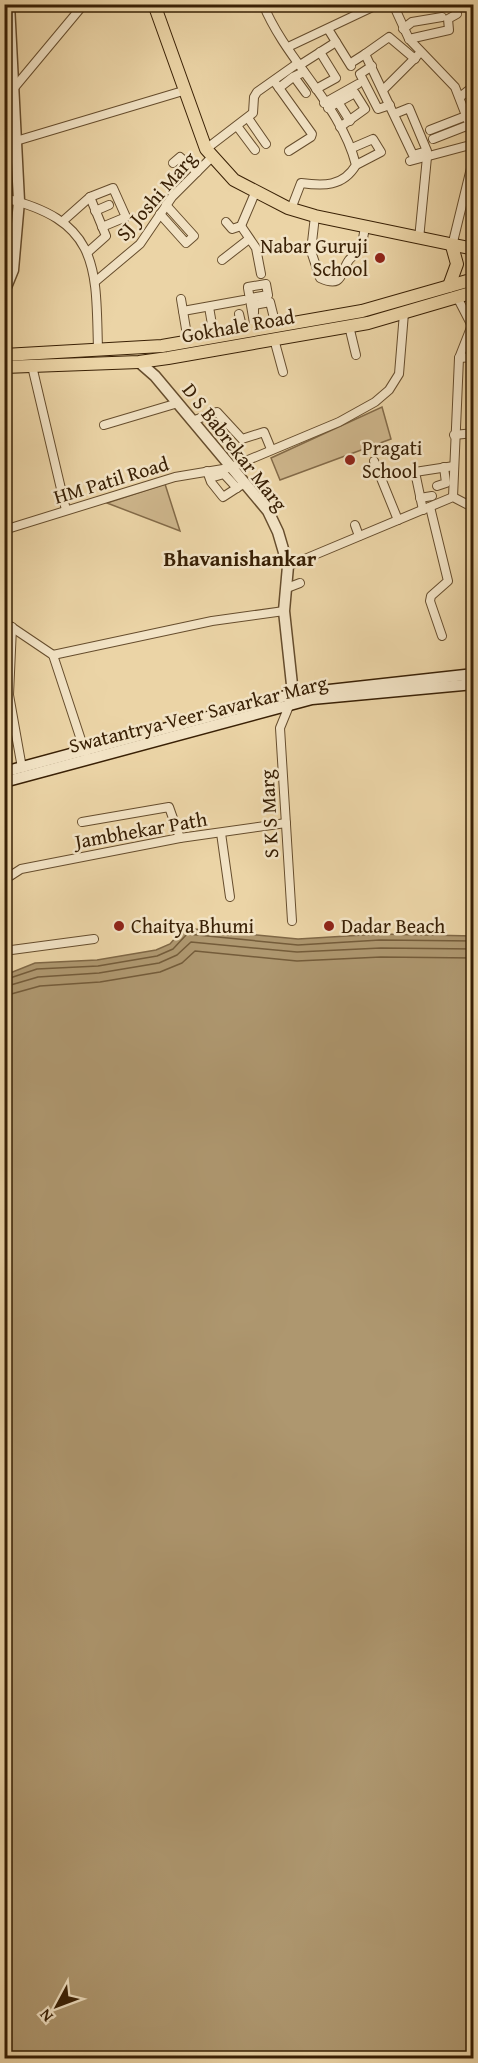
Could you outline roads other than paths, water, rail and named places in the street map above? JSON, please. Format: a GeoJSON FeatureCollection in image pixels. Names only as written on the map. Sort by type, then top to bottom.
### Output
{"type":"FeatureCollection","features":[{"type":"Feature","properties":{"kind":"main road"},"geometry":{"type":"LineString","coordinates":[[4,292],[19,201],[16,141],[9,89],[9,4]]}},
{"type":"Feature","properties":{"kind":"main road"},"geometry":{"type":"LineString","coordinates":[[154,4],[183,91],[209,153],[234,180],[291,209],[315,216],[474,249]]}},
{"type":"Feature","properties":{"kind":"main road"},"geometry":{"type":"LineString","coordinates":[[456,247],[474,257]]}},
{"type":"Feature","properties":{"kind":"main road"},"geometry":{"type":"LineString","coordinates":[[449,286],[457,264],[456,247]]}},
{"type":"Feature","properties":{"kind":"main road","name":"Gokhale Road"},"geometry":{"type":"LineString","coordinates":[[4,355],[98,351],[188,341],[362,311],[474,279]]}},
{"type":"Feature","properties":{"kind":"main road","name":"Gokhale Road"},"geometry":{"type":"LineString","coordinates":[[4,367],[139,362],[349,326],[404,313],[474,292]]}},
{"type":"Feature","properties":{"kind":"main road","name":"D S Babrekar Marg"},"geometry":{"type":"LineString","coordinates":[[139,362],[155,376],[192,421],[229,468],[240,486],[268,511],[278,532],[288,566],[284,611],[293,694],[288,706]]}},
{"type":"Feature","properties":{"kind":"main road","name":"Swatantrya Veer Savarkar Marg"},"geometry":{"type":"LineString","coordinates":[[4,782],[274,704],[293,694],[474,674]]}},
{"type":"Feature","properties":{"kind":"main road","name":"Swatantrya Veer Savarkar Marg"},"geometry":{"type":"LineString","coordinates":[[4,772],[85,752],[198,717],[234,710],[274,704],[288,706],[312,699],[474,684]]}},
{"type":"Feature","properties":{"kind":"street"},"geometry":{"type":"LineString","coordinates":[[9,89],[84,4]]}},
{"type":"Feature","properties":{"kind":"street"},"geometry":{"type":"LineString","coordinates":[[288,47],[379,4]]}},
{"type":"Feature","properties":{"kind":"street"},"geometry":{"type":"LineString","coordinates":[[393,4],[409,39],[460,97],[466,116],[468,133],[433,139]]}},
{"type":"Feature","properties":{"kind":"street"},"geometry":{"type":"LineString","coordinates":[[267,6],[288,47],[318,88],[352,148],[356,165]]}},
{"type":"Feature","properties":{"kind":"street"},"geometry":{"type":"LineString","coordinates":[[409,39],[448,30],[448,19],[457,14]]}},
{"type":"Feature","properties":{"kind":"street"},"geometry":{"type":"LineString","coordinates":[[403,29],[412,22],[442,17]]}},
{"type":"Feature","properties":{"kind":"street"},"geometry":{"type":"LineString","coordinates":[[328,29],[353,63],[389,37],[415,59]]}},
{"type":"Feature","properties":{"kind":"street"},"geometry":{"type":"LineString","coordinates":[[279,85],[336,42]]}},
{"type":"Feature","properties":{"kind":"street"},"geometry":{"type":"LineString","coordinates":[[318,88],[336,78],[320,52]]}},
{"type":"Feature","properties":{"kind":"street"},"geometry":{"type":"LineString","coordinates":[[383,90],[422,52]]}},
{"type":"Feature","properties":{"kind":"street"},"geometry":{"type":"LineString","coordinates":[[365,54],[372,66],[392,110],[414,155],[428,151],[409,109],[392,110],[378,108],[360,74],[372,66]]}},
{"type":"Feature","properties":{"kind":"street"},"geometry":{"type":"LineString","coordinates":[[296,78],[302,66]]}},
{"type":"Feature","properties":{"kind":"street"},"geometry":{"type":"LineString","coordinates":[[244,124],[255,111],[254,95],[292,77],[296,78]]}},
{"type":"Feature","properties":{"kind":"street"},"geometry":{"type":"LineString","coordinates":[[296,78],[306,93]]}},
{"type":"Feature","properties":{"kind":"street"},"geometry":{"type":"LineString","coordinates":[[326,105],[358,84]]}},
{"type":"Feature","properties":{"kind":"street"},"geometry":{"type":"LineString","coordinates":[[279,85],[293,98]]}},
{"type":"Feature","properties":{"kind":"street"},"geometry":{"type":"LineString","coordinates":[[279,85],[312,134],[311,137],[289,151]]}},
{"type":"Feature","properties":{"kind":"street"},"geometry":{"type":"LineString","coordinates":[[460,97],[474,86]]}},
{"type":"Feature","properties":{"kind":"street"},"geometry":{"type":"LineString","coordinates":[[16,141],[183,91]]}},
{"type":"Feature","properties":{"kind":"street"},"geometry":{"type":"LineString","coordinates":[[326,105],[338,102],[355,93],[365,109],[340,127]]}},
{"type":"Feature","properties":{"kind":"street"},"geometry":{"type":"LineString","coordinates":[[338,102],[350,121]]}},
{"type":"Feature","properties":{"kind":"street"},"geometry":{"type":"LineString","coordinates":[[430,130],[466,116]]}},
{"type":"Feature","properties":{"kind":"street"},"geometry":{"type":"LineString","coordinates":[[244,124],[266,145]]}},
{"type":"Feature","properties":{"kind":"street"},"geometry":{"type":"LineString","coordinates":[[244,124],[255,150]]}},
{"type":"Feature","properties":{"kind":"street","name":"SJ Joshi Marg"},"geometry":{"type":"LineString","coordinates":[[96,281],[140,244],[163,217],[166,205],[197,172],[209,153],[244,124]]}},
{"type":"Feature","properties":{"kind":"street"},"geometry":{"type":"LineString","coordinates":[[291,209],[301,183],[317,185],[338,183],[349,175],[356,165],[381,152],[373,139],[352,148]]}},
{"type":"Feature","properties":{"kind":"street"},"geometry":{"type":"LineString","coordinates":[[410,161],[427,157],[456,142]]}},
{"type":"Feature","properties":{"kind":"street"},"geometry":{"type":"LineString","coordinates":[[441,150],[474,144]]}},
{"type":"Feature","properties":{"kind":"street"},"geometry":{"type":"LineString","coordinates":[[456,247],[474,156]]}},
{"type":"Feature","properties":{"kind":"street"},"geometry":{"type":"LineString","coordinates":[[173,163],[180,157],[197,172]]}},
{"type":"Feature","properties":{"kind":"street"},"geometry":{"type":"LineString","coordinates":[[419,238],[427,157]]}},
{"type":"Feature","properties":{"kind":"street"},"geometry":{"type":"LineString","coordinates":[[63,221],[90,197],[114,189],[126,216],[98,224]]}},
{"type":"Feature","properties":{"kind":"street"},"geometry":{"type":"LineString","coordinates":[[226,226],[236,229],[241,226],[255,192]]}},
{"type":"Feature","properties":{"kind":"street"},"geometry":{"type":"LineString","coordinates":[[88,252],[106,237],[98,224],[90,197]]}},
{"type":"Feature","properties":{"kind":"street"},"geometry":{"type":"LineString","coordinates":[[4,198],[19,201],[63,221],[88,252],[96,281],[98,351]]}},
{"type":"Feature","properties":{"kind":"street"},"geometry":{"type":"LineString","coordinates":[[95,211],[109,205]]}},
{"type":"Feature","properties":{"kind":"street"},"geometry":{"type":"LineString","coordinates":[[166,205],[173,213],[193,237],[186,243],[163,217],[173,213]]}},
{"type":"Feature","properties":{"kind":"street"},"geometry":{"type":"LineString","coordinates":[[315,216],[311,250],[320,278],[324,280],[339,279],[344,276],[348,262],[361,250],[365,227]]}},
{"type":"Feature","properties":{"kind":"street"},"geometry":{"type":"LineString","coordinates":[[241,226],[256,248],[261,274]]}},
{"type":"Feature","properties":{"kind":"street"},"geometry":{"type":"LineString","coordinates":[[222,260],[249,239]]}},
{"type":"Feature","properties":{"kind":"street"},"geometry":{"type":"LineString","coordinates":[[437,486],[446,483],[454,435],[459,358],[472,322],[457,297]]}},
{"type":"Feature","properties":{"kind":"street"},"geometry":{"type":"LineString","coordinates":[[181,298],[188,341]]}},
{"type":"Feature","properties":{"kind":"street"},"geometry":{"type":"LineString","coordinates":[[252,330],[253,306],[270,302],[276,326]]}},
{"type":"Feature","properties":{"kind":"street"},"geometry":{"type":"LineString","coordinates":[[242,304],[252,330]]}},
{"type":"Feature","properties":{"kind":"street"},"geometry":{"type":"LineString","coordinates":[[242,304],[252,330]]}},
{"type":"Feature","properties":{"kind":"street"},"geometry":{"type":"LineString","coordinates":[[183,311],[242,304]]}},
{"type":"Feature","properties":{"kind":"street"},"geometry":{"type":"LineString","coordinates":[[209,307],[214,336]]}},
{"type":"Feature","properties":{"kind":"street","name":"HM Patil Road"},"geometry":{"type":"LineString","coordinates":[[4,530],[175,477],[209,475],[339,422],[375,402],[389,390],[399,374],[404,313]]}},
{"type":"Feature","properties":{"kind":"street"},"geometry":{"type":"LineString","coordinates":[[349,326],[356,355]]}},
{"type":"Feature","properties":{"kind":"street"},"geometry":{"type":"LineString","coordinates":[[274,339],[283,372]]}},
{"type":"Feature","properties":{"kind":"street"},"geometry":{"type":"LineString","coordinates":[[459,358],[474,357]]}},
{"type":"Feature","properties":{"kind":"street"},"geometry":{"type":"LineString","coordinates":[[32,366],[66,510]]}},
{"type":"Feature","properties":{"kind":"street"},"geometry":{"type":"LineString","coordinates":[[104,425],[178,404]]}},
{"type":"Feature","properties":{"kind":"street"},"geometry":{"type":"LineString","coordinates":[[192,421],[217,412],[242,439],[264,432],[271,449]]}},
{"type":"Feature","properties":{"kind":"street"},"geometry":{"type":"LineString","coordinates":[[454,435],[474,433]]}},
{"type":"Feature","properties":{"kind":"street"},"geometry":{"type":"LineString","coordinates":[[374,461],[398,520]]}},
{"type":"Feature","properties":{"kind":"street"},"geometry":{"type":"LineString","coordinates":[[449,466],[453,497]]}},
{"type":"Feature","properties":{"kind":"street"},"geometry":{"type":"LineString","coordinates":[[442,636],[430,601],[432,596],[448,581],[426,508],[420,498],[415,472],[449,466]]}},
{"type":"Feature","properties":{"kind":"street"},"geometry":{"type":"LineString","coordinates":[[224,474],[240,486],[223,497],[209,475],[224,474]]}},
{"type":"Feature","properties":{"kind":"street"},"geometry":{"type":"LineString","coordinates":[[420,498],[432,496]]}},
{"type":"Feature","properties":{"kind":"street"},"geometry":{"type":"LineString","coordinates":[[288,566],[316,559],[359,536],[453,497],[474,508]]}},
{"type":"Feature","properties":{"kind":"street"},"geometry":{"type":"LineString","coordinates":[[355,525],[359,536]]}},
{"type":"Feature","properties":{"kind":"street"},"geometry":{"type":"LineString","coordinates":[[287,588],[300,583]]}},
{"type":"Feature","properties":{"kind":"street"},"geometry":{"type":"LineString","coordinates":[[53,654],[212,621],[284,611]]}},
{"type":"Feature","properties":{"kind":"street"},"geometry":{"type":"LineString","coordinates":[[8,625],[53,654],[85,752]]}},
{"type":"Feature","properties":{"kind":"street"},"geometry":{"type":"LineString","coordinates":[[8,625],[7,696],[22,768]]}},
{"type":"Feature","properties":{"kind":"street"},"geometry":{"type":"LineString","coordinates":[[274,704],[280,728]]}},
{"type":"Feature","properties":{"kind":"street","name":"S K S Marg"},"geometry":{"type":"LineString","coordinates":[[288,706],[280,728],[292,921]]}},
{"type":"Feature","properties":{"kind":"street"},"geometry":{"type":"LineString","coordinates":[[82,822],[169,807],[180,838]]}},
{"type":"Feature","properties":{"kind":"street","name":"Jambhekar Path"},"geometry":{"type":"LineString","coordinates":[[4,880],[21,870],[180,838],[286,824]]}},
{"type":"Feature","properties":{"kind":"street"},"geometry":{"type":"LineString","coordinates":[[221,833],[230,897]]}},
{"type":"Feature","properties":{"kind":"street"},"geometry":{"type":"LineString","coordinates":[[4,951],[94,939]]}},
{"type":"Feature","properties":{"kind":"water"},"geometry":{"type":"Polygon","coordinates":[[[184,928],[298,939],[380,934],[473,936],[473,2058],[5,2058],[5,975],[35,963],[97,960],[156,950],[170,944],[184,928]]]}},
{"type":"Feature","properties":{"kind":"place","name":"Nabar Guruji School"},"geometry":{"type":"Point","coordinates":[380,258]}},
{"type":"Feature","properties":{"kind":"place","name":"Pragati School"},"geometry":{"type":"Point","coordinates":[350,460]}},
{"type":"Feature","properties":{"kind":"place","name":"Chaitya Bhumi"},"geometry":{"type":"Point","coordinates":[119,926]}},
{"type":"Feature","properties":{"kind":"place","name":"Dadar Beach"},"geometry":{"type":"Point","coordinates":[329,926]}},
{"type":"Feature","properties":{"kind":"district","name":"Bhavanishankar"},"geometry":{"type":"Point","coordinates":[240,559]}}]}
